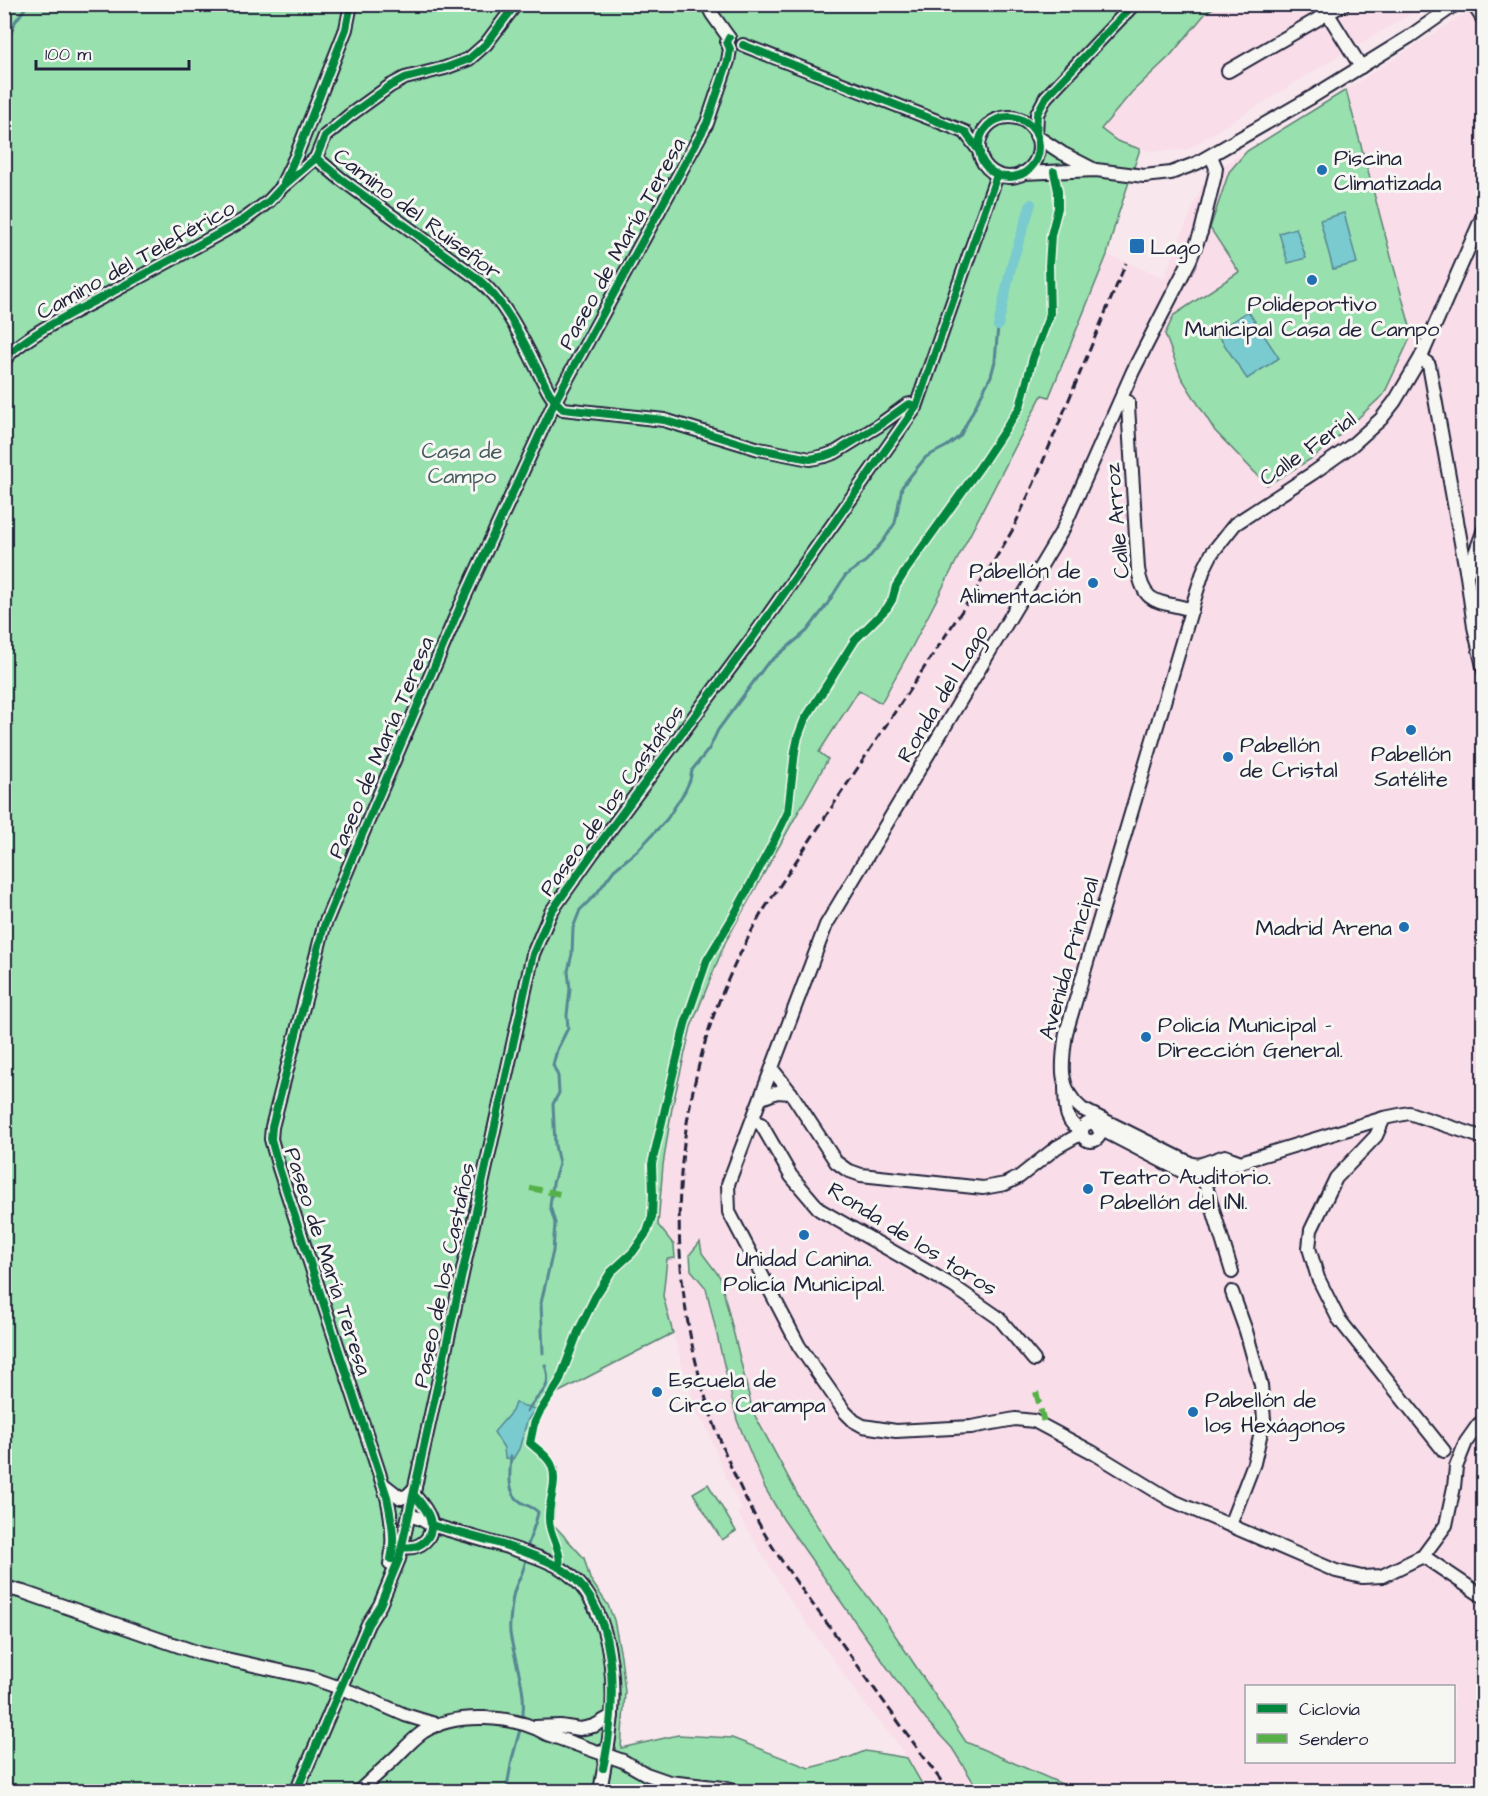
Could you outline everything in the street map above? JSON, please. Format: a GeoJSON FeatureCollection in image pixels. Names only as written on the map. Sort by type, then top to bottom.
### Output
{"type":"FeatureCollection","features":[{"type":"Feature","properties":{"kind":"street"},"geometry":{"type":"LineString","coordinates":[[282,187],[346,29],[351,4]]}},
{"type":"Feature","properties":{"kind":"street"},"geometry":{"type":"LineString","coordinates":[[316,158],[325,136],[390,86],[405,78],[469,59],[486,44],[516,4]]}},
{"type":"Feature","properties":{"kind":"street"},"geometry":{"type":"LineString","coordinates":[[707,4],[729,44],[737,51],[743,45],[965,132],[980,152],[985,165],[997,175],[1011,177],[1032,166],[1036,159],[1037,114],[1046,97],[1134,4]]}},
{"type":"Feature","properties":{"kind":"street"},"geometry":{"type":"LineString","coordinates":[[1228,71],[1344,4]]}},
{"type":"Feature","properties":{"kind":"street"},"geometry":{"type":"LineString","coordinates":[[1022,173],[1096,170],[1135,176],[1165,174],[1197,163],[1276,119],[1361,67],[1456,4]]}},
{"type":"Feature","properties":{"kind":"street"},"geometry":{"type":"LineString","coordinates":[[1473,4],[1484,21]]}},
{"type":"Feature","properties":{"kind":"street"},"geometry":{"type":"LineString","coordinates":[[1328,14],[1361,67]]}},
{"type":"Feature","properties":{"kind":"street","name":"Paseo de María Teresa"},"geometry":{"type":"LineString","coordinates":[[397,1546],[387,1497],[279,1168],[271,1139],[272,1127],[324,926],[358,842],[455,619],[555,401],[704,130],[728,61],[729,44]]}},
{"type":"Feature","properties":{"kind":"street"},"geometry":{"type":"LineString","coordinates":[[312,116],[325,136]]}},
{"type":"Feature","properties":{"kind":"street"},"geometry":{"type":"LineString","coordinates":[[965,132],[1002,118],[1014,118],[1026,123],[1036,135],[1062,153],[1096,170]]}},
{"type":"Feature","properties":{"kind":"street"},"geometry":{"type":"LineString","coordinates":[[980,152],[981,136],[991,124]]}},
{"type":"Feature","properties":{"kind":"street","name":"Ronda del Lago"},"geometry":{"type":"LineString","coordinates":[[1211,156],[1216,168],[1215,175],[1201,232],[1190,260],[1148,339],[1064,529],[826,925],[728,1184],[729,1212],[799,1346],[845,1412],[854,1421],[863,1426],[896,1431],[971,1427],[1015,1419],[1034,1421],[1110,1462],[1171,1500],[1230,1525]]}},
{"type":"Feature","properties":{"kind":"street","name":"Camino del Ruiseñor"},"geometry":{"type":"LineString","coordinates":[[316,158],[341,179],[477,278],[495,295],[555,401]]}},
{"type":"Feature","properties":{"kind":"street","name":"Camino del Teleférico"},"geometry":{"type":"LineString","coordinates":[[4,361],[10,352],[28,339],[245,219],[269,201],[316,158]]}},
{"type":"Feature","properties":{"kind":"street","name":"Paseo de los Castaños"},"geometry":{"type":"LineString","coordinates":[[296,1791],[368,1624],[410,1514],[533,954],[551,912],[751,640],[916,407],[997,175]]}},
{"type":"Feature","properties":{"kind":"street","name":"Calle Ferial"},"geometry":{"type":"LineString","coordinates":[[1192,610],[1204,569],[1212,553],[1235,524],[1313,473],[1363,436],[1382,418],[1395,401],[1421,357],[1484,213]]}},
{"type":"Feature","properties":{"kind":"street"},"geometry":{"type":"LineString","coordinates":[[1421,357],[1429,365],[1474,627],[1484,671]]}},
{"type":"Feature","properties":{"kind":"street","name":"Calle Arroz"},"geometry":{"type":"LineString","coordinates":[[1122,399],[1128,402],[1138,569],[1142,588],[1157,601],[1192,610]]}},
{"type":"Feature","properties":{"kind":"street"},"geometry":{"type":"LineString","coordinates":[[555,401],[563,409],[664,420],[759,449],[810,459],[836,452],[907,405],[916,407]]}},
{"type":"Feature","properties":{"kind":"street"},"geometry":{"type":"LineString","coordinates":[[1467,576],[1484,529]]}},
{"type":"Feature","properties":{"kind":"street","name":"Avenida Principal"},"geometry":{"type":"LineString","coordinates":[[1082,1132],[1068,1119],[1066,1109],[1062,1066],[1066,1033],[1192,610]]}},
{"type":"Feature","properties":{"kind":"street"},"geometry":{"type":"LineString","coordinates":[[772,1069],[791,1093],[836,1162],[847,1170],[861,1175],[983,1188],[1005,1184],[1019,1177],[1057,1147],[1082,1132],[1086,1140],[1092,1142],[1098,1133],[1104,1137],[1116,1138],[1181,1172],[1202,1173],[1384,1118],[1409,1113],[1484,1138]]}},
{"type":"Feature","properties":{"kind":"street"},"geometry":{"type":"LineString","coordinates":[[1065,1085],[1082,1109],[1192,1164],[1199,1165],[1225,1156],[1241,1162]]}},
{"type":"Feature","properties":{"kind":"street"},"geometry":{"type":"LineString","coordinates":[[762,1098],[777,1092],[791,1093]]}},
{"type":"Feature","properties":{"kind":"street"},"geometry":{"type":"LineString","coordinates":[[1384,1118],[1376,1136],[1336,1178],[1311,1230],[1309,1248],[1318,1278],[1338,1318],[1444,1451]]}},
{"type":"Feature","properties":{"kind":"street","name":"Ronda de los toros"},"geometry":{"type":"LineString","coordinates":[[753,1121],[762,1124],[791,1176],[820,1210],[953,1286],[999,1318],[1034,1360]]}},
{"type":"Feature","properties":{"kind":"street"},"geometry":{"type":"LineString","coordinates":[[1202,1173],[1232,1272]]}},
{"type":"Feature","properties":{"kind":"street"},"geometry":{"type":"LineString","coordinates":[[1232,1292],[1261,1385],[1264,1419],[1254,1463],[1230,1525],[1336,1571],[1362,1576],[1382,1576],[1423,1556],[1446,1525],[1456,1467],[1466,1442],[1484,1420]]}},
{"type":"Feature","properties":{"kind":"street"},"geometry":{"type":"LineString","coordinates":[[382,1483],[401,1498],[414,1491],[430,1520],[431,1525],[427,1538],[420,1545],[412,1548],[397,1546]]}},
{"type":"Feature","properties":{"kind":"street"},"geometry":{"type":"LineString","coordinates":[[387,1497],[399,1508],[431,1525],[532,1554],[559,1567],[573,1577],[590,1598],[606,1637],[613,1688],[612,1716],[600,1791]]}},
{"type":"Feature","properties":{"kind":"street"},"geometry":{"type":"LineString","coordinates":[[1423,1556],[1484,1597]]}},
{"type":"Feature","properties":{"kind":"street"},"geometry":{"type":"LineString","coordinates":[[4,1587],[199,1653],[312,1678],[405,1715],[438,1725]]}},
{"type":"Feature","properties":{"kind":"street"},"geometry":{"type":"LineString","coordinates":[[405,1715],[423,1732]]}},
{"type":"Feature","properties":{"kind":"street"},"geometry":{"type":"LineString","coordinates":[[531,1726],[560,1726],[580,1730],[594,1726],[612,1716]]}},
{"type":"Feature","properties":{"kind":"street"},"geometry":{"type":"LineString","coordinates":[[358,1791],[423,1732],[449,1722],[481,1718],[507,1719],[531,1726],[623,1761],[646,1774],[669,1782],[737,1791]]}},
{"type":"Feature","properties":{"kind":"street"},"geometry":{"type":"LineString","coordinates":[[367,1791],[396,1757]]}},
{"type":"Feature","properties":{"kind":"shaded area"},"geometry":{"type":"Polygon","coordinates":[[[1217,5],[1427,5],[1338,56],[1186,150],[1140,149],[1117,141],[1100,129],[1132,92],[1170,56],[1205,14],[1217,5]]]}},
{"type":"Feature","properties":{"kind":"shaded area"},"geometry":{"type":"Polygon","coordinates":[[[1478,5],[1483,5],[1483,1791],[1078,1791],[966,1742],[879,1611],[838,1558],[800,1499],[753,1412],[720,1277],[702,1252],[700,1242],[690,1254],[674,1245],[658,1225],[663,1165],[672,1108],[691,1027],[725,943],[828,759],[818,752],[859,689],[881,702],[911,649],[1042,395],[1049,397],[1107,255],[1164,278],[1206,176],[1478,5]]]}},
{"type":"Feature","properties":{"kind":"shaded area"},"geometry":{"type":"Polygon","coordinates":[[[675,1258],[691,1270],[706,1288],[737,1420],[765,1488],[783,1519],[901,1687],[926,1720],[952,1748],[979,1791],[926,1791],[895,1740],[865,1704],[786,1594],[743,1522],[738,1512],[742,1509],[727,1480],[707,1428],[696,1412],[663,1297],[667,1259],[675,1258]]]}},
{"type":"Feature","properties":{"kind":"green space","name":"Casa de Campo"},"geometry":{"type":"Polygon","coordinates":[[[5,5],[1217,5],[1205,14],[1170,56],[1132,92],[1101,129],[1117,141],[1140,149],[1107,255],[1049,397],[1042,395],[881,703],[859,690],[819,752],[828,759],[725,943],[691,1027],[672,1108],[663,1165],[658,1225],[674,1245],[675,1258],[667,1259],[663,1296],[673,1333],[549,1399],[531,1440],[558,1468],[553,1524],[584,1558],[590,1579],[608,1605],[614,1620],[625,1692],[621,1748],[678,1735],[732,1738],[809,1768],[865,1751],[907,1758],[926,1791],[5,1791],[5,5]]]}},
{"type":"Feature","properties":{"kind":"green space","name":"Polideportivo Municipal Casa de Campo"},"geometry":{"type":"Polygon","coordinates":[[[1346,90],[1412,334],[1384,394],[1328,446],[1267,485],[1215,431],[1181,377],[1165,334],[1174,315],[1239,272],[1210,228],[1229,172],[1247,151],[1346,90]]]}},
{"type":"Feature","properties":{"kind":"green space"},"geometry":{"type":"Polygon","coordinates":[[[700,1242],[702,1253],[720,1277],[753,1412],[800,1499],[838,1558],[879,1611],[966,1742],[1078,1791],[979,1791],[952,1748],[926,1720],[901,1687],[783,1519],[765,1488],[737,1420],[706,1288],[691,1270],[690,1254],[700,1242]]]}},
{"type":"Feature","properties":{"kind":"green space"},"geometry":{"type":"Polygon","coordinates":[[[708,1484],[736,1531],[722,1540],[693,1493],[708,1484]]]}},
{"type":"Feature","properties":{"kind":"water"},"geometry":{"type":"Polygon","coordinates":[[[1344,213],[1357,263],[1333,269],[1320,220],[1344,213]]]}},
{"type":"Feature","properties":{"kind":"water"},"geometry":{"type":"Polygon","coordinates":[[[1296,228],[1306,258],[1288,263],[1279,233],[1296,228]]]}},
{"type":"Feature","properties":{"kind":"water"},"geometry":{"type":"Polygon","coordinates":[[[1248,311],[1279,358],[1247,379],[1216,332],[1248,311]]]}},
{"type":"Feature","properties":{"kind":"water"},"geometry":{"type":"Polygon","coordinates":[[[515,1403],[535,1409],[527,1421],[519,1449],[513,1459],[505,1458],[504,1448],[494,1432],[512,1411],[515,1403]]]}},
{"type":"Feature","properties":{"kind":"waterway"},"geometry":{"type":"LineString","coordinates":[[4,53],[15,22],[28,4]]}},
{"type":"Feature","properties":{"kind":"waterway"},"geometry":{"type":"LineString","coordinates":[[998,326],[1012,263],[1031,204]]}},
{"type":"Feature","properties":{"kind":"waterway"},"geometry":{"type":"LineString","coordinates":[[543,1353],[541,1303],[553,1251],[555,1223],[550,1206],[553,1183],[559,1164],[555,1145],[553,1104],[559,1093],[558,1076],[553,1065],[557,1050],[568,1028],[570,989],[568,971],[572,954],[573,928],[580,910],[597,893],[614,870],[638,850],[667,819],[685,791],[692,770],[766,665],[807,631],[845,576],[866,561],[884,540],[895,523],[902,487],[912,474],[926,457],[960,436],[991,376],[995,361],[998,326]]}},
{"type":"Feature","properties":{"kind":"waterway"},"geometry":{"type":"LineString","coordinates":[[527,1411],[546,1386],[548,1380],[545,1365]]}},
{"type":"Feature","properties":{"kind":"waterway"},"geometry":{"type":"LineString","coordinates":[[511,1456],[510,1481],[513,1493],[521,1502],[538,1512],[527,1550]]}},
{"type":"Feature","properties":{"kind":"waterway"},"geometry":{"type":"LineString","coordinates":[[522,1720],[522,1687],[510,1625],[514,1592],[526,1557]]}},
{"type":"Feature","properties":{"kind":"waterway"},"geometry":{"type":"LineString","coordinates":[[506,1792],[521,1726]]}},
{"type":"Feature","properties":{"kind":"railway"},"geometry":{"type":"LineString","coordinates":[[949,1792],[785,1566],[758,1522],[729,1462],[707,1401],[691,1339],[682,1276],[679,1212],[683,1148],[694,1084],[712,1020],[741,953],[761,914],[985,576],[1012,531],[1126,263]]}},
{"type":"Feature","properties":{"kind":"marked path"},"geometry":{"type":"LineString","coordinates":[[530,1188],[560,1194]]}},
{"type":"Feature","properties":{"kind":"marked path"},"geometry":{"type":"LineString","coordinates":[[1036,1392],[1045,1426]]}},
{"type":"Feature","properties":{"kind":"cycle path"},"geometry":{"type":"LineString","coordinates":[[284,182],[346,29],[351,4]]}},
{"type":"Feature","properties":{"kind":"cycle path"},"geometry":{"type":"LineString","coordinates":[[4,361],[11,352],[37,333],[245,219],[269,201],[316,158],[325,136],[350,115],[405,78],[469,59],[486,44],[516,4]]}},
{"type":"Feature","properties":{"kind":"cycle path"},"geometry":{"type":"LineString","coordinates":[[1036,134],[1037,114],[1046,97],[1134,4]]}},
{"type":"Feature","properties":{"kind":"cycle path"},"geometry":{"type":"LineString","coordinates":[[391,1559],[393,1536],[387,1497],[279,1168],[271,1139],[272,1127],[324,926],[359,842],[459,609],[555,401],[707,123],[728,61],[730,49],[727,42],[729,38]]}},
{"type":"Feature","properties":{"kind":"cycle path"},"geometry":{"type":"LineString","coordinates":[[743,45],[965,132],[980,152]]}},
{"type":"Feature","properties":{"kind":"cycle path"},"geometry":{"type":"LineString","coordinates":[[1009,117],[1030,126],[1039,147],[1030,168],[1009,177],[988,168],[979,147],[988,126],[1009,117]]}},
{"type":"Feature","properties":{"kind":"cycle path"},"geometry":{"type":"LineString","coordinates":[[316,158],[341,179],[477,278],[489,290],[510,317],[549,392],[563,409],[664,420],[759,449],[810,459],[836,452],[907,405],[916,407]]}},
{"type":"Feature","properties":{"kind":"cycle path"},"geometry":{"type":"LineString","coordinates":[[559,1567],[558,1551],[549,1519],[554,1474],[548,1459],[530,1443],[534,1424],[559,1382],[578,1332],[595,1297],[611,1272],[633,1252],[647,1232],[652,1217],[652,1164],[685,1024],[707,960],[733,917],[788,812],[795,751],[804,721],[855,640],[887,608],[906,570],[1020,407],[1033,358],[1050,314],[1051,235],[1058,208],[1058,191],[1054,172]]}},
{"type":"Feature","properties":{"kind":"cycle path"},"geometry":{"type":"LineString","coordinates":[[296,1792],[368,1624],[380,1605],[399,1559],[533,954],[551,912],[751,640],[916,407],[997,175]]}},
{"type":"Feature","properties":{"kind":"cycle path"},"geometry":{"type":"LineString","coordinates":[[402,1547],[415,1547],[425,1541],[430,1532],[429,1515],[414,1495]]}},
{"type":"Feature","properties":{"kind":"cycle path"},"geometry":{"type":"LineString","coordinates":[[431,1525],[543,1559],[557,1566],[578,1582],[594,1604],[604,1629],[610,1657],[612,1687],[611,1716],[603,1768]]}},
{"type":"Feature","properties":{"kind":"place","name":"Piscina Climatizada"},"geometry":{"type":"Point","coordinates":[1322,170]}},
{"type":"Feature","properties":{"kind":"place","name":"Lago"},"geometry":{"type":"Point","coordinates":[1137,246]}},
{"type":"Feature","properties":{"kind":"place","name":"Polideportivo Municipal Casa de Campo"},"geometry":{"type":"Point","coordinates":[1312,280]}},
{"type":"Feature","properties":{"kind":"place","name":"Pabellón de Alimentación"},"geometry":{"type":"Point","coordinates":[1093,583]}},
{"type":"Feature","properties":{"kind":"place","name":"Pabellón Satélite"},"geometry":{"type":"Point","coordinates":[1411,730]}},
{"type":"Feature","properties":{"kind":"place","name":"Pabellón de Cristal"},"geometry":{"type":"Point","coordinates":[1228,757]}},
{"type":"Feature","properties":{"kind":"place","name":"Madrid Arena"},"geometry":{"type":"Point","coordinates":[1404,927]}},
{"type":"Feature","properties":{"kind":"place","name":"Policía Municipal - Dirección General."},"geometry":{"type":"Point","coordinates":[1146,1037]}},
{"type":"Feature","properties":{"kind":"place","name":"Teatro Auditorio. Pabellón del INI."},"geometry":{"type":"Point","coordinates":[1088,1189]}},
{"type":"Feature","properties":{"kind":"place","name":"Unidad Canina. Policía Municipal."},"geometry":{"type":"Point","coordinates":[804,1235]}},
{"type":"Feature","properties":{"kind":"place","name":"Escuela de Circo Carampa"},"geometry":{"type":"Point","coordinates":[657,1392]}},
{"type":"Feature","properties":{"kind":"place","name":"Pabellón de los Hexágonos"},"geometry":{"type":"Point","coordinates":[1193,1412]}}]}
